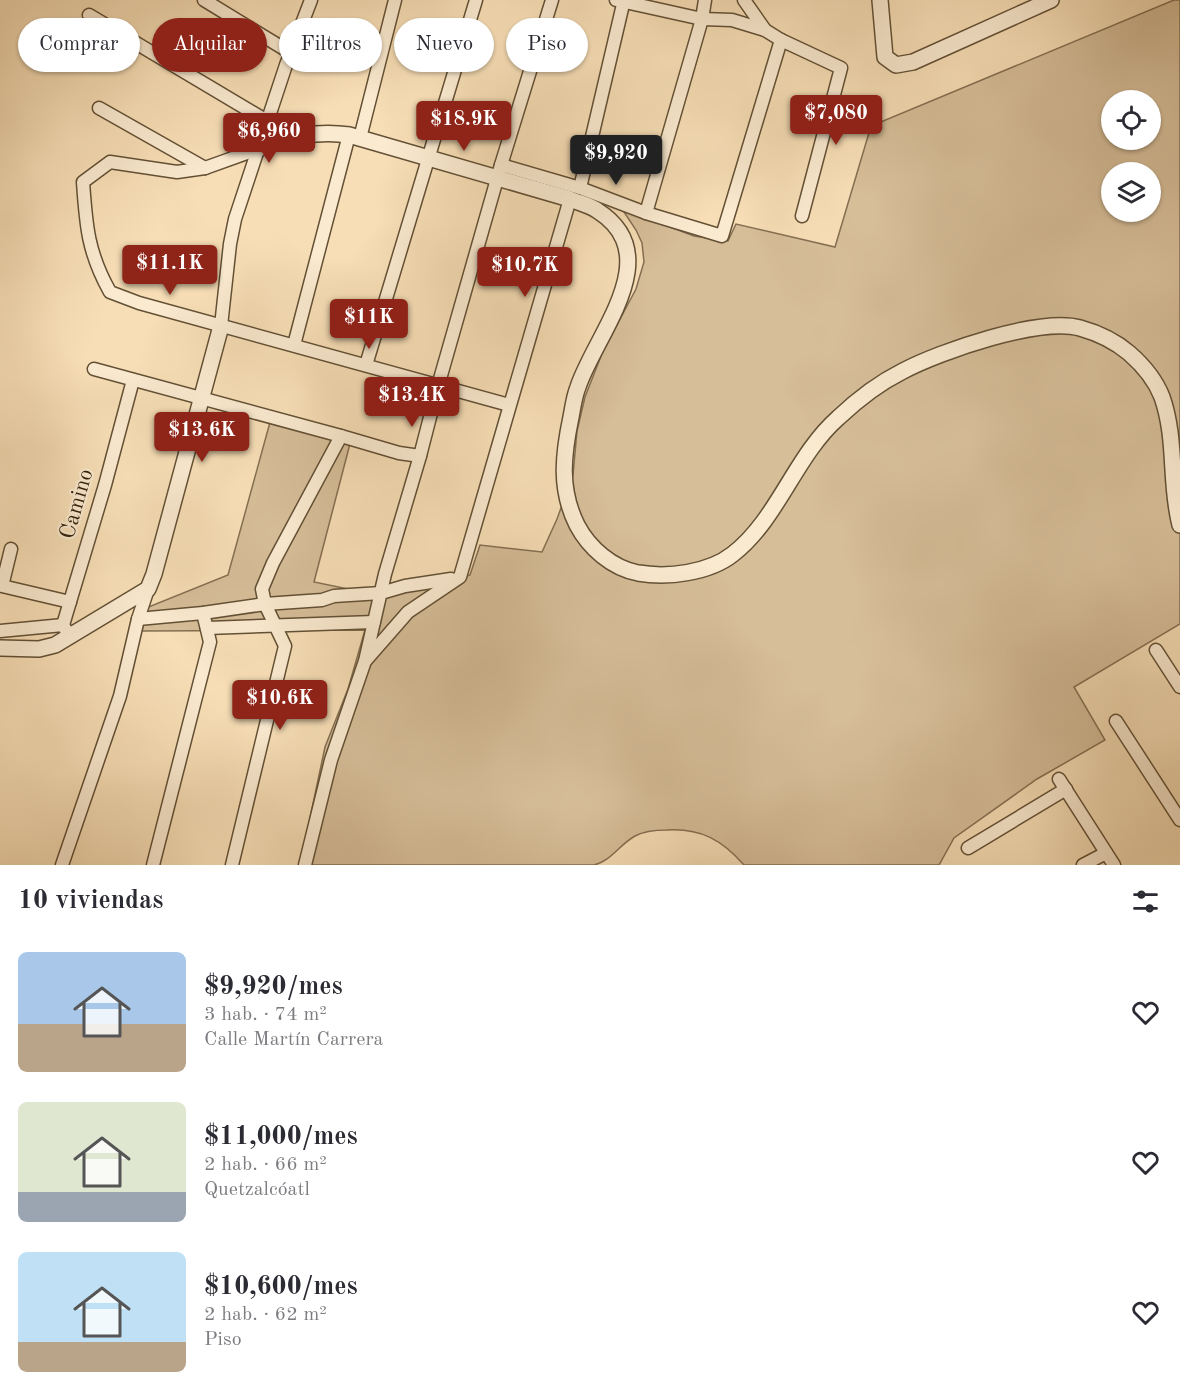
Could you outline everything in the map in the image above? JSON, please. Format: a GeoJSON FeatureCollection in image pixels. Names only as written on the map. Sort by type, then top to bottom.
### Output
{"type":"FeatureCollection","features":[{"type":"Feature","properties":{"kind":"street"},"geometry":{"type":"LineString","coordinates":[[204,0],[279,46]]}},
{"type":"Feature","properties":{"kind":"street"},"geometry":{"type":"LineString","coordinates":[[304,18],[311,0]]}},
{"type":"Feature","properties":{"kind":"street"},"geometry":{"type":"LineString","coordinates":[[294,345],[395,0]]}},
{"type":"Feature","properties":{"kind":"street"},"geometry":{"type":"LineString","coordinates":[[366,365],[476,0]]}},
{"type":"Feature","properties":{"kind":"street"},"geometry":{"type":"LineString","coordinates":[[305,865],[331,759],[365,661],[385,574],[438,386],[552,0]]}},
{"type":"Feature","properties":{"kind":"street"},"geometry":{"type":"LineString","coordinates":[[646,213],[702,19],[705,0]]}},
{"type":"Feature","properties":{"kind":"street"},"geometry":{"type":"LineString","coordinates":[[744,0],[765,30]]}},
{"type":"Feature","properties":{"kind":"street"},"geometry":{"type":"LineString","coordinates":[[879,0],[885,57],[896,65],[913,62],[1051,0]]}},
{"type":"Feature","properties":{"kind":"street"},"geometry":{"type":"LineString","coordinates":[[365,661],[408,612],[460,577],[509,405],[575,194],[621,1],[702,19],[732,20],[765,30],[841,68],[802,216]]}},
{"type":"Feature","properties":{"kind":"street"},"geometry":{"type":"LineString","coordinates":[[89,15],[267,121]]}},
{"type":"Feature","properties":{"kind":"street"},"geometry":{"type":"LineString","coordinates":[[509,405],[221,326],[110,292],[97,270],[86,233],[83,182],[110,162],[177,172],[205,168],[277,142],[308,134],[332,132],[355,136],[428,159],[500,172],[722,236],[781,39]]}},
{"type":"Feature","properties":{"kind":"street"},"geometry":{"type":"LineString","coordinates":[[62,865],[120,696],[138,619],[154,574],[221,326],[235,219],[284,72]]}},
{"type":"Feature","properties":{"kind":"street"},"geometry":{"type":"LineString","coordinates":[[99,108],[205,168]]}},
{"type":"Feature","properties":{"kind":"street"},"geometry":{"type":"LineString","coordinates":[[575,194],[616,225],[624,243],[628,263],[625,286],[578,386],[564,452],[566,498],[574,518],[585,540],[608,560],[637,573],[670,575],[703,569],[731,556],[755,534],[802,461],[835,420],[864,395],[902,371],[937,356],[998,336],[1038,326],[1078,327],[1117,343],[1146,367],[1161,396],[1173,443],[1177,513],[1180,525]]}},
{"type":"Feature","properties":{"kind":"street"},"geometry":{"type":"LineString","coordinates":[[94,369],[399,453],[420,456]]}},
{"type":"Feature","properties":{"kind":"street","name":"Camino"},"geometry":{"type":"LineString","coordinates":[[67,631],[70,602],[133,380]]}},
{"type":"Feature","properties":{"kind":"street"},"geometry":{"type":"LineString","coordinates":[[232,865],[285,646],[265,604],[262,589],[273,563],[341,436]]}},
{"type":"Feature","properties":{"kind":"street"},"geometry":{"type":"LineString","coordinates":[[11,549],[2,586],[70,602]]}},
{"type":"Feature","properties":{"kind":"street"},"geometry":{"type":"LineString","coordinates":[[138,619],[301,602],[334,596],[381,593],[405,586],[460,577]]}},
{"type":"Feature","properties":{"kind":"street"},"geometry":{"type":"LineString","coordinates":[[0,648],[39,649],[55,645],[67,631],[148,588]]}},
{"type":"Feature","properties":{"kind":"street"},"geometry":{"type":"LineString","coordinates":[[153,865],[210,642],[203,613]]}},
{"type":"Feature","properties":{"kind":"street"},"geometry":{"type":"LineString","coordinates":[[207,628],[374,622]]}},
{"type":"Feature","properties":{"kind":"street"},"geometry":{"type":"LineString","coordinates":[[0,631],[67,631]]}},
{"type":"Feature","properties":{"kind":"street"},"geometry":{"type":"LineString","coordinates":[[1156,650],[1180,687]]}},
{"type":"Feature","properties":{"kind":"street"},"geometry":{"type":"LineString","coordinates":[[1116,721],[1180,820]]}},
{"type":"Feature","properties":{"kind":"street"},"geometry":{"type":"LineString","coordinates":[[968,848],[1062,784],[1114,865]]}},
{"type":"Feature","properties":{"kind":"street"},"geometry":{"type":"LineString","coordinates":[[1083,865],[1106,853]]}},
{"type":"Feature","properties":{"kind":"shaded area"},"geometry":{"type":"Polygon","coordinates":[[[1174,0],[1180,0],[1180,624],[1074,687],[1105,740],[1037,779],[954,838],[939,865],[744,865],[719,842],[710,837],[679,830],[639,834],[605,860],[594,865],[300,865],[325,747],[348,689],[365,630],[142,631],[146,608],[228,575],[272,415],[352,436],[314,582],[377,595],[433,588],[470,575],[480,545],[542,552],[573,475],[577,431],[585,397],[603,351],[636,289],[644,262],[642,243],[622,209],[694,236],[728,241],[736,224],[835,247],[871,126],[1174,0]]]}}]}
